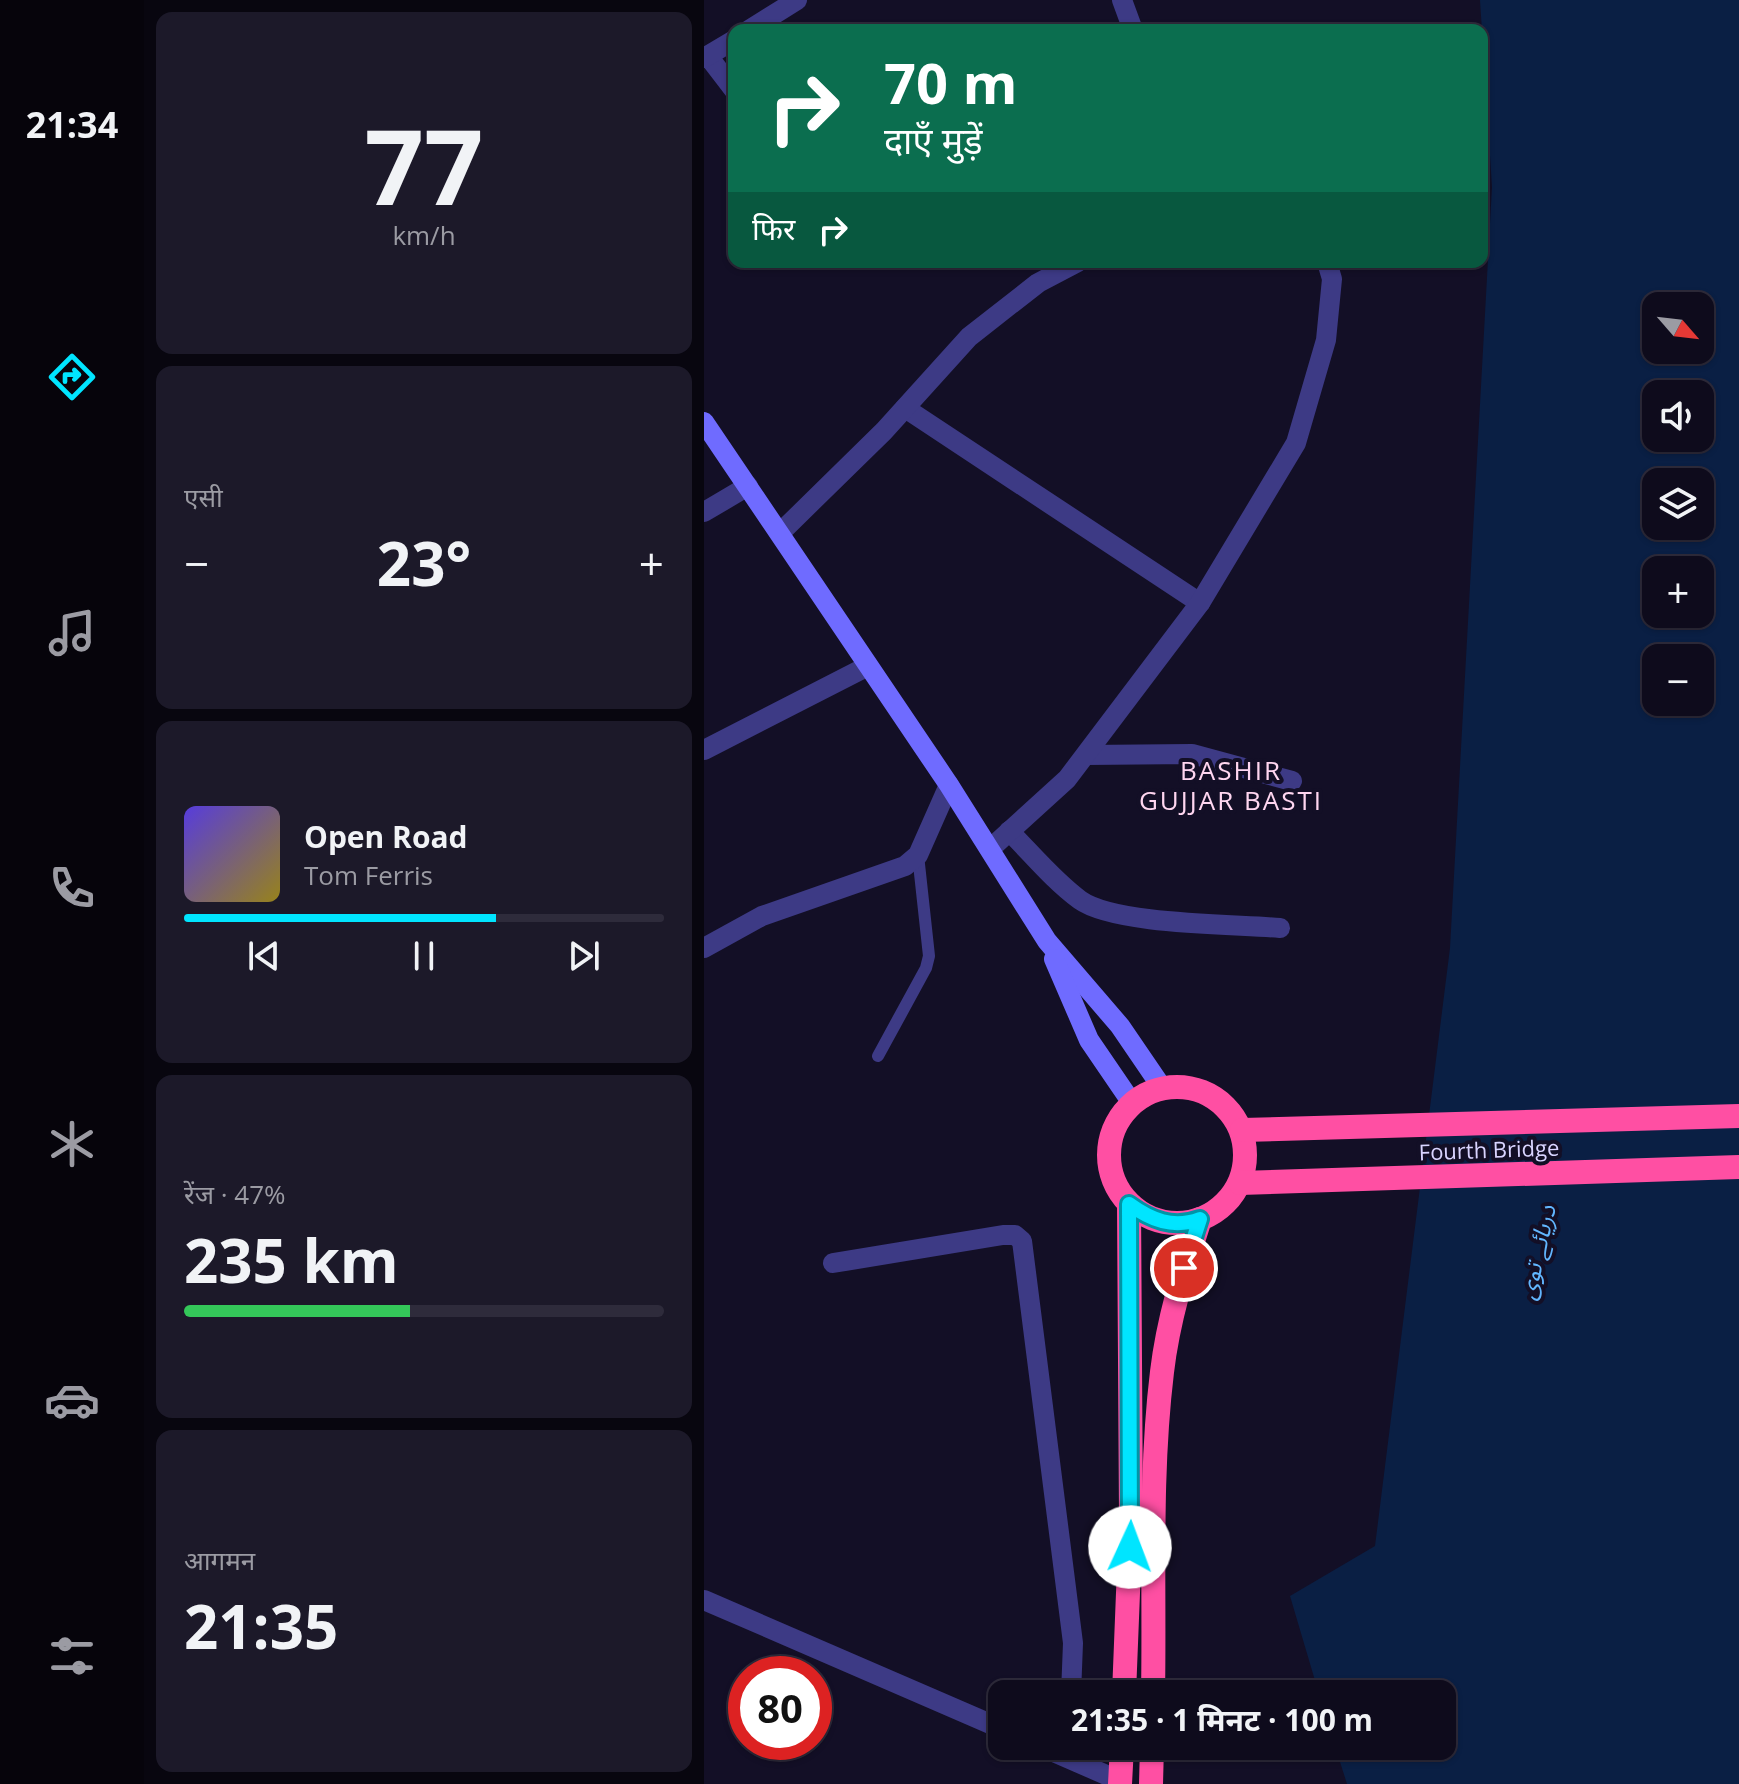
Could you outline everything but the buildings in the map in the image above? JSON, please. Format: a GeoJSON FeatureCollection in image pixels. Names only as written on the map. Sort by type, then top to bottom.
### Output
{"type":"FeatureCollection","features":[{"type":"Feature","properties":{"kind":"highway"},"geometry":{"type":"LineString","coordinates":[[1163,1089],[1197,1090],[1217,1099],[1242,1130],[1245,1159],[1240,1183],[1220,1207],[1200,1219],[1168,1224],[1147,1218],[1129,1204],[1115,1186],[1108,1164],[1109,1141],[1118,1120],[1132,1103],[1163,1089]]}},
{"type":"Feature","properties":{"kind":"highway","name":"Fourth Bridge"},"geometry":{"type":"LineString","coordinates":[[1242,1130],[1739,1116]]}},
{"type":"Feature","properties":{"kind":"highway","name":"Fourth Bridge"},"geometry":{"type":"LineString","coordinates":[[1240,1183],[1739,1167]]}},
{"type":"Feature","properties":{"kind":"highway"},"geometry":{"type":"LineString","coordinates":[[1125,1680],[1131,1517],[1129,1204]]}},
{"type":"Feature","properties":{"kind":"highway"},"geometry":{"type":"LineString","coordinates":[[1153,1680],[1154,1470],[1162,1370],[1176,1293],[1200,1219]]}},
{"type":"Feature","properties":{"kind":"highway"},"geometry":{"type":"LineString","coordinates":[[1120,1783],[1121,1760]]}},
{"type":"Feature","properties":{"kind":"highway"},"geometry":{"type":"LineString","coordinates":[[1151,1784],[1152,1760]]}},
{"type":"Feature","properties":{"kind":"main road"},"geometry":{"type":"LineString","coordinates":[[704,422],[990,849],[1047,941],[1089,1040],[1132,1103]]}},
{"type":"Feature","properties":{"kind":"main road"},"geometry":{"type":"LineString","coordinates":[[1047,941],[1120,1026],[1163,1089]]}},
{"type":"Feature","properties":{"kind":"street"},"geometry":{"type":"LineString","coordinates":[[759,24],[797,0]]}},
{"type":"Feature","properties":{"kind":"street"},"geometry":{"type":"LineString","coordinates":[[1122,0],[1131,24]]}},
{"type":"Feature","properties":{"kind":"street"},"geometry":{"type":"LineString","coordinates":[[728,44],[706,57],[728,83]]}},
{"type":"Feature","properties":{"kind":"street"},"geometry":{"type":"LineString","coordinates":[[780,533],[905,408],[969,337],[1038,283],[1067,268]]}},
{"type":"Feature","properties":{"kind":"street"},"geometry":{"type":"LineString","coordinates":[[990,849],[1067,779],[1086,755],[1200,603],[1296,443],[1326,340],[1332,279],[1329,268]]}},
{"type":"Feature","properties":{"kind":"street"},"geometry":{"type":"LineString","coordinates":[[905,408],[1200,603]]}},
{"type":"Feature","properties":{"kind":"street"},"geometry":{"type":"LineString","coordinates":[[704,512],[748,486]]}},
{"type":"Feature","properties":{"kind":"street"},"geometry":{"type":"LineString","coordinates":[[704,750],[868,666]]}},
{"type":"Feature","properties":{"kind":"street"},"geometry":{"type":"LineString","coordinates":[[1086,755],[1192,754],[1292,781]]}},
{"type":"Feature","properties":{"kind":"street"},"geometry":{"type":"LineString","coordinates":[[704,948],[762,916],[905,866],[918,855],[949,785]]}},
{"type":"Feature","properties":{"kind":"street"},"geometry":{"type":"LineString","coordinates":[[1009,831],[1055,878],[1092,906],[1130,915],[1280,928]]}},
{"type":"Feature","properties":{"kind":"street"},"geometry":{"type":"LineString","coordinates":[[833,1263],[1003,1235],[1015,1235],[1022,1241],[1073,1643],[1072,1680]]}},
{"type":"Feature","properties":{"kind":"street"},"geometry":{"type":"LineString","coordinates":[[704,1600],[988,1723]]}},
{"type":"Feature","properties":{"kind":"street"},"geometry":{"type":"LineString","coordinates":[[1071,1760],[1120,1783]]}},
{"type":"Feature","properties":{"kind":"lane"},"geometry":{"type":"LineString","coordinates":[[878,1056],[926,968],[929,956],[918,855]]}},
{"type":"Feature","properties":{"kind":"water","name":"دریائے توی"},"geometry":{"type":"Polygon","coordinates":[[[1480,0],[1739,0],[1739,1784],[1347,1784],[1339,1760],[1456,1760],[1456,1680],[1315,1680],[1290,1596],[1375,1546],[1450,948],[1492,187],[1488,125],[1488,24],[1482,24],[1480,0]]]}},
{"type":"Feature","properties":{"kind":"district","name":"BASHIR GUJJAR BASTI"},"geometry":{"type":"Point","coordinates":[1231,785]}},
{"type":"Feature","properties":{"kind":"route"},"geometry":{"type":"LineString","coordinates":[[1130,1547],[1129,1204],[1147,1218],[1168,1224],[1200,1219],[1184,1268]]}}]}
